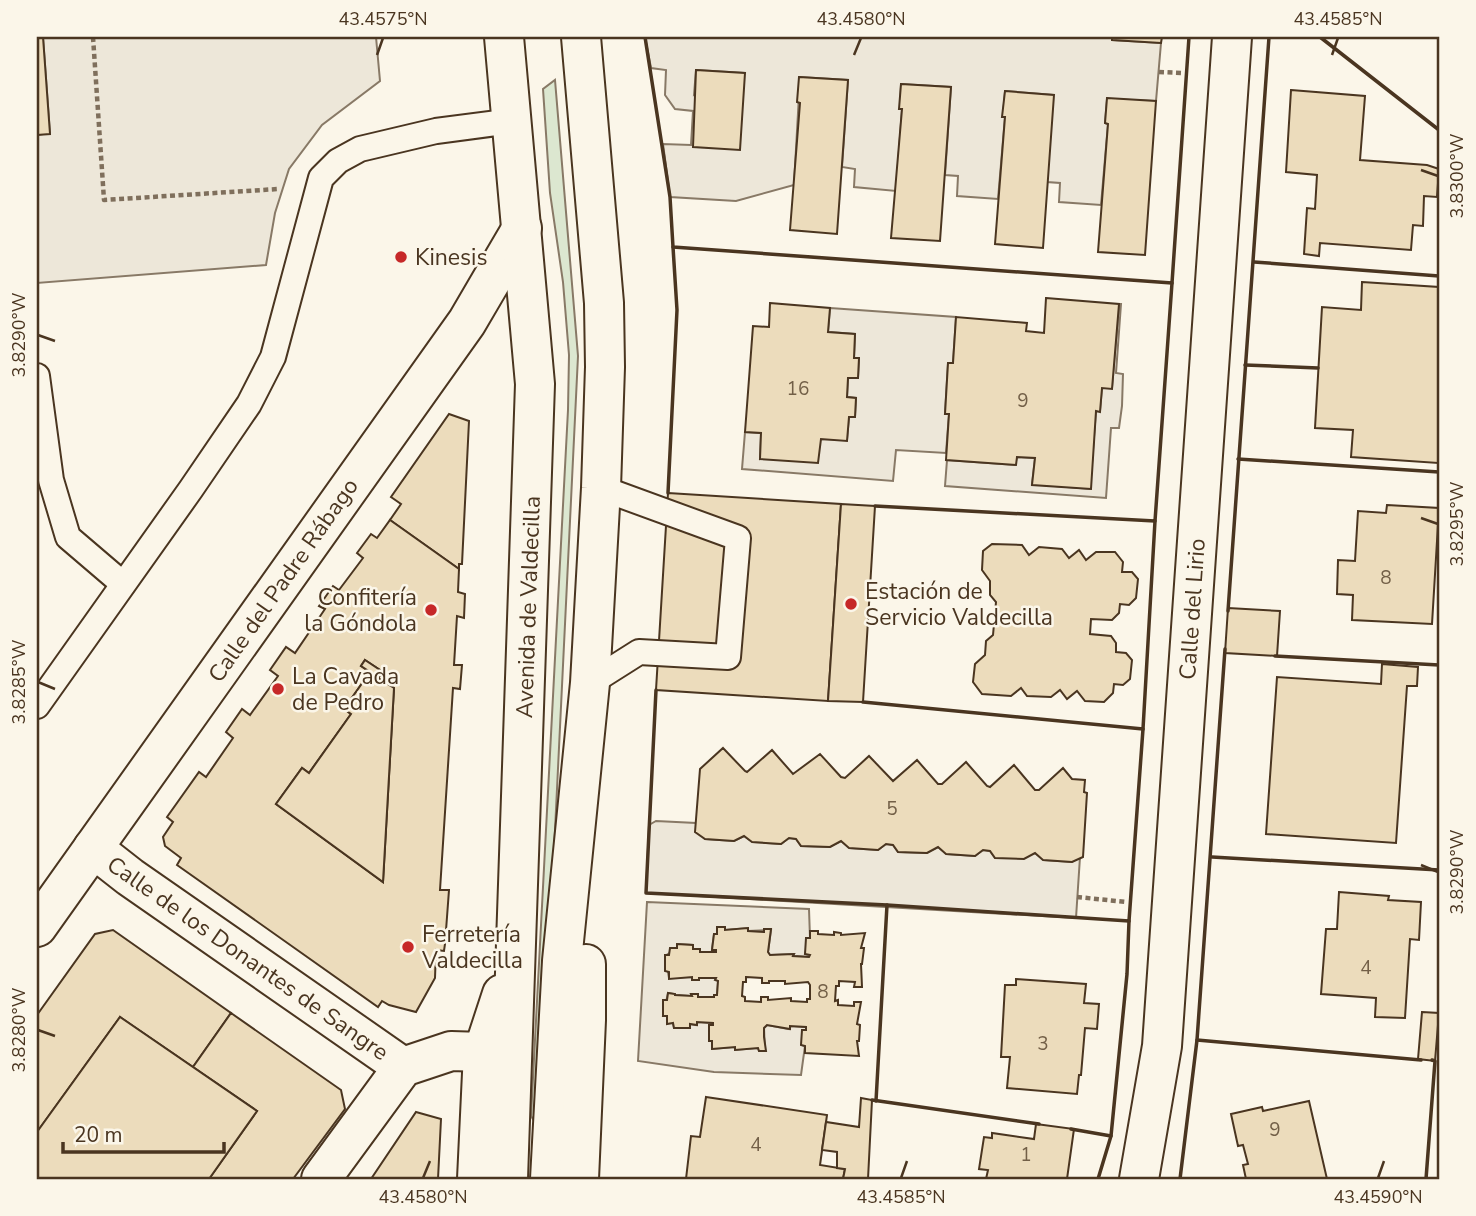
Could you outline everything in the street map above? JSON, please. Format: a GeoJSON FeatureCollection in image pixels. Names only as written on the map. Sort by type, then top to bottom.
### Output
{"type":"FeatureCollection","features":[{"type":"Feature","properties":{"kind":"main road","name":"Avenida de Valdecilla"},"geometry":{"type":"LineString","coordinates":[[504,37],[535,384],[508,1179]]}},
{"type":"Feature","properties":{"kind":"main road"},"geometry":{"type":"LineString","coordinates":[[579,1179],[586,1020],[587,738],[605,367],[604,303],[581,37]]}},
{"type":"Feature","properties":{"kind":"main road","name":"Calle del Lirio"},"geometry":{"type":"LineString","coordinates":[[1139,1179],[1163,1035],[1232,37]]}},
{"type":"Feature","properties":{"kind":"main road","name":"Calle del Padre Rábago"},"geometry":{"type":"LineString","coordinates":[[37,927],[467,322],[522,228]]}},
{"type":"Feature","properties":{"kind":"main road"},"geometry":{"type":"LineString","coordinates":[[550,1179],[562,961],[587,738]]}},
{"type":"Feature","properties":{"kind":"main road","name":"Calle de los Donantes de Sangre"},"geometry":{"type":"LineString","coordinates":[[93,848],[130,877],[403,1067]]}},
{"type":"Feature","properties":{"kind":"main road"},"geometry":{"type":"LineString","coordinates":[[477,1179],[483,1052],[517,949]]}},
{"type":"Feature","properties":{"kind":"main road"},"geometry":{"type":"LineString","coordinates":[[321,1179],[403,1067],[451,1051],[483,1052]]}},
{"type":"Feature","properties":{"kind":"lane"},"geometry":{"type":"LineString","coordinates":[[37,706],[249,404],[272,357],[321,178],[338,161],[360,149],[436,131],[512,121]]}},
{"type":"Feature","properties":{"kind":"lane"},"geometry":{"type":"LineString","coordinates":[[37,376],[51,481],[68,537],[123,584]]}},
{"type":"Feature","properties":{"kind":"lane"},"geometry":{"type":"LineString","coordinates":[[590,683],[639,652],[728,657],[738,538],[601,488]]}},
{"type":"Feature","properties":{"kind":"path"},"geometry":{"type":"LineString","coordinates":[[93,37],[104,200],[283,189]]}},
{"type":"Feature","properties":{"kind":"path"},"geometry":{"type":"LineString","coordinates":[[1077,897],[1130,902]]}},
{"type":"Feature","properties":{"kind":"green space"},"geometry":{"type":"Polygon","coordinates":[[[555,80],[578,356],[554,851],[536,1124],[531,1116],[568,410],[569,355],[563,282],[550,193],[543,89],[555,80]]]}},
{"type":"Feature","properties":{"kind":"shaded area"},"geometry":{"type":"Polygon","coordinates":[[[43,37],[376,37],[380,81],[322,125],[289,169],[275,213],[266,265],[37,283],[37,135],[50,133],[43,37]]]}},
{"type":"Feature","properties":{"kind":"shaded area"},"geometry":{"type":"Polygon","coordinates":[[[645,37],[1112,37],[1113,40],[1161,43],[1156,101],[1107,99],[1105,123],[1108,124],[1101,205],[1059,202],[1060,183],[1047,182],[1053,95],[1005,91],[998,199],[957,196],[958,176],[945,175],[951,87],[901,84],[902,109],[896,191],[854,187],[855,169],[842,167],[848,80],[800,77],[794,185],[736,201],[670,197],[663,144],[691,145],[693,111],[675,109],[665,95],[666,70],[651,68],[645,37]],[[696,70],[694,95],[745,73],[696,70]]]}},
{"type":"Feature","properties":{"kind":"shaded area"},"geometry":{"type":"Polygon","coordinates":[[[1119,304],[1116,373],[1123,374],[1122,406],[1119,428],[1111,428],[1106,498],[945,486],[947,460],[1015,465],[1017,457],[1035,458],[1032,484],[1090,489],[1096,411],[1100,411],[1102,388],[1112,388],[1119,304]]]}},
{"type":"Feature","properties":{"kind":"shaded area"},"geometry":{"type":"Polygon","coordinates":[[[830,308],[956,317],[953,363],[948,363],[945,414],[949,414],[946,453],[896,450],[893,481],[742,469],[745,432],[761,433],[760,459],[821,439],[847,440],[849,417],[855,417],[856,398],[847,397],[848,378],[858,378],[859,359],[854,358],[855,334],[828,332],[830,308]]]}},
{"type":"Feature","properties":{"kind":"shaded area"},"geometry":{"type":"Polygon","coordinates":[[[656,821],[696,823],[699,833],[705,839],[734,841],[744,836],[753,842],[781,844],[789,838],[796,839],[801,846],[830,847],[841,841],[850,848],[878,850],[886,844],[893,845],[898,852],[927,853],[938,847],[947,854],[975,856],[983,850],[990,851],[995,858],[1035,853],[1044,860],[1072,862],[1080,857],[1076,918],[646,893],[649,825],[656,821]]]}},
{"type":"Feature","properties":{"kind":"shaded area"},"geometry":{"type":"Polygon","coordinates":[[[647,902],[809,909],[810,938],[805,954],[810,955],[809,957],[793,954],[770,955],[768,952],[771,930],[725,930],[724,927],[717,927],[717,934],[714,934],[712,949],[716,952],[700,952],[700,949],[693,949],[693,945],[678,944],[677,948],[665,956],[669,978],[716,978],[718,981],[717,995],[714,997],[668,993],[663,1016],[667,1016],[667,1023],[673,1023],[674,1028],[689,1028],[690,1024],[696,1025],[697,1022],[713,1023],[709,1026],[712,1049],[735,1047],[735,1050],[758,1048],[759,1051],[765,1051],[764,1028],[767,1025],[789,1029],[790,1026],[806,1027],[806,1030],[802,1030],[802,1045],[805,1046],[801,1075],[714,1072],[638,1061],[647,902]]]}},
{"type":"Feature","properties":{"kind":"building"},"geometry":{"type":"Polygon","coordinates":[[[37,37],[43,37],[50,134],[37,135],[37,37]]]}},
{"type":"Feature","properties":{"kind":"building"},"geometry":{"type":"Polygon","coordinates":[[[1112,37],[1162,37],[1161,43],[1112,40],[1112,37]]]}},
{"type":"Feature","properties":{"kind":"building"},"geometry":{"type":"Polygon","coordinates":[[[696,70],[745,73],[740,150],[693,147],[696,70]]]}},
{"type":"Feature","properties":{"kind":"building"},"geometry":{"type":"Polygon","coordinates":[[[799,77],[848,80],[837,234],[790,230],[800,103],[797,102],[799,77]]]}},
{"type":"Feature","properties":{"kind":"building"},"geometry":{"type":"Polygon","coordinates":[[[901,84],[951,87],[940,241],[891,238],[902,109],[899,109],[901,84]]]}},
{"type":"Feature","properties":{"kind":"building"},"geometry":{"type":"Polygon","coordinates":[[[1291,90],[1365,96],[1360,160],[1427,165],[1439,169],[1437,197],[1424,196],[1423,226],[1413,225],[1411,250],[1320,243],[1319,256],[1304,254],[1307,208],[1315,209],[1317,175],[1286,172],[1291,90]]]}},
{"type":"Feature","properties":{"kind":"building"},"geometry":{"type":"Polygon","coordinates":[[[1005,91],[1054,95],[1043,248],[995,244],[1005,91]]]}},
{"type":"Feature","properties":{"kind":"building"},"geometry":{"type":"Polygon","coordinates":[[[1107,98],[1156,101],[1145,255],[1098,252],[1108,124],[1105,123],[1107,98]]]}},
{"type":"Feature","properties":{"kind":"building"},"geometry":{"type":"Polygon","coordinates":[[[1362,282],[1439,287],[1438,463],[1351,457],[1353,430],[1315,428],[1322,307],[1361,310],[1362,282]]]}},
{"type":"Feature","properties":{"kind":"building"},"geometry":{"type":"Polygon","coordinates":[[[1046,298],[1119,304],[1112,389],[1102,388],[1100,412],[1096,411],[1091,489],[1032,485],[1035,458],[1017,457],[1016,465],[946,460],[948,363],[953,363],[956,317],[1027,323],[1026,331],[1044,333],[1046,298]]]}},
{"type":"Feature","properties":{"kind":"building"},"geometry":{"type":"Polygon","coordinates":[[[770,303],[830,308],[828,332],[855,334],[854,358],[859,358],[858,378],[848,378],[847,397],[856,398],[855,417],[849,417],[847,441],[821,439],[818,463],[760,459],[761,433],[745,432],[753,326],[769,327],[770,303]]]}},
{"type":"Feature","properties":{"kind":"building"},"geometry":{"type":"Polygon","coordinates":[[[449,414],[469,421],[462,564],[459,564],[459,569],[390,520],[401,504],[391,497],[449,414]]]}},
{"type":"Feature","properties":{"kind":"building"},"geometry":{"type":"Polygon","coordinates":[[[668,493],[841,504],[828,701],[656,690],[668,493]]]}},
{"type":"Feature","properties":{"kind":"building","name":"Estación de Servicio Valdecilla"},"geometry":{"type":"Polygon","coordinates":[[[841,504],[875,506],[863,702],[828,701],[841,504]]]}},
{"type":"Feature","properties":{"kind":"building"},"geometry":{"type":"Polygon","coordinates":[[[1387,505],[1439,508],[1432,624],[1352,620],[1353,595],[1337,594],[1338,560],[1355,561],[1358,511],[1386,513],[1387,505]]]}},
{"type":"Feature","properties":{"kind":"building"},"geometry":{"type":"Polygon","coordinates":[[[390,520],[459,569],[458,592],[465,594],[464,618],[457,616],[454,665],[462,665],[460,689],[453,688],[440,890],[449,890],[445,944],[444,951],[436,950],[435,978],[416,1012],[382,1001],[378,1007],[177,865],[181,858],[165,846],[163,837],[173,822],[167,817],[199,772],[206,777],[233,738],[226,732],[242,709],[250,715],[278,676],[270,670],[286,647],[295,653],[325,609],[319,606],[333,586],[339,590],[363,558],[357,553],[371,534],[377,538],[390,520]],[[365,660],[361,666],[370,672],[344,709],[351,714],[309,773],[302,768],[276,804],[383,882],[394,688],[378,678],[383,672],[365,660]]]}},
{"type":"Feature","properties":{"kind":"building"},"geometry":{"type":"Polygon","coordinates":[[[992,544],[1022,545],[1029,555],[1039,547],[1062,549],[1069,558],[1079,550],[1086,560],[1096,552],[1115,552],[1123,562],[1122,572],[1132,572],[1138,579],[1136,598],[1129,605],[1120,604],[1119,613],[1112,620],[1091,619],[1090,634],[1111,636],[1116,643],[1116,652],[1126,653],[1132,660],[1130,679],[1123,685],[1114,684],[1113,693],[1104,702],[1085,701],[1077,691],[1067,699],[1060,690],[1051,697],[1027,696],[1021,688],[1011,696],[982,694],[973,682],[975,664],[985,655],[986,641],[993,635],[996,602],[990,595],[990,581],[982,570],[983,551],[992,544]]]}},
{"type":"Feature","properties":{"kind":"building"},"geometry":{"type":"Polygon","coordinates":[[[1228,608],[1280,611],[1277,656],[1225,653],[1228,608]]]}},
{"type":"Feature","properties":{"kind":"building"},"geometry":{"type":"Polygon","coordinates":[[[365,660],[383,672],[378,678],[394,688],[383,882],[276,804],[302,768],[309,773],[351,714],[344,709],[370,672],[361,666],[365,660]]]}},
{"type":"Feature","properties":{"kind":"building"},"geometry":{"type":"Polygon","coordinates":[[[1382,664],[1418,667],[1417,686],[1407,686],[1396,843],[1266,834],[1277,677],[1381,684],[1382,664]]]}},
{"type":"Feature","properties":{"kind":"building"},"geometry":{"type":"Polygon","coordinates":[[[723,748],[747,772],[772,750],[793,774],[820,754],[845,778],[869,756],[893,781],[917,760],[938,784],[942,784],[966,762],[990,787],[1014,765],[1035,790],[1039,790],[1063,768],[1072,779],[1085,780],[1084,792],[1087,793],[1083,857],[1072,862],[1043,860],[1035,853],[1024,859],[995,858],[990,851],[983,850],[975,856],[946,854],[938,847],[927,853],[898,852],[893,845],[886,844],[878,850],[849,848],[841,841],[830,847],[801,846],[796,839],[789,838],[781,844],[752,842],[744,836],[734,841],[705,839],[695,832],[700,769],[723,748]]]}},
{"type":"Feature","properties":{"kind":"building"},"geometry":{"type":"Polygon","coordinates":[[[1339,892],[1421,902],[1419,940],[1410,939],[1405,1018],[1375,1017],[1376,998],[1321,994],[1326,929],[1337,929],[1339,892]]]}},
{"type":"Feature","properties":{"kind":"building"},"geometry":{"type":"Polygon","coordinates":[[[717,927],[725,927],[725,930],[748,928],[748,931],[764,932],[764,929],[771,929],[768,952],[770,955],[794,954],[793,956],[809,957],[810,955],[805,954],[806,938],[810,938],[810,931],[834,935],[834,932],[841,935],[865,933],[861,948],[864,948],[861,964],[862,987],[854,987],[855,982],[839,981],[835,1001],[838,1000],[838,1005],[854,1006],[854,1002],[861,1002],[857,1024],[860,1025],[857,1041],[859,1056],[805,1053],[805,1046],[801,1045],[802,1030],[806,1030],[806,1027],[790,1026],[790,1029],[767,1025],[764,1028],[766,1051],[759,1051],[758,1048],[735,1050],[735,1047],[712,1049],[709,1025],[713,1023],[697,1022],[697,1025],[690,1024],[690,1028],[674,1028],[673,1023],[667,1024],[667,1016],[663,1016],[663,1000],[667,1000],[668,993],[714,997],[717,995],[718,981],[716,978],[692,980],[692,977],[669,979],[669,972],[665,971],[665,955],[669,955],[670,948],[677,948],[677,944],[693,945],[693,949],[700,949],[700,952],[716,952],[712,950],[714,934],[717,934],[717,927]],[[746,977],[742,996],[745,1001],[761,1002],[761,997],[768,997],[768,1000],[791,998],[791,1001],[807,1002],[807,999],[810,999],[808,982],[762,983],[762,978],[746,977]]]}},
{"type":"Feature","properties":{"kind":"building"},"geometry":{"type":"Polygon","coordinates":[[[113,930],[231,1013],[193,1067],[120,1017],[37,1132],[37,1015],[95,934],[113,930]]]}},
{"type":"Feature","properties":{"kind":"building"},"geometry":{"type":"Polygon","coordinates":[[[1016,979],[1086,984],[1084,1003],[1099,1004],[1097,1029],[1085,1028],[1077,1094],[1007,1088],[1010,1057],[1001,1057],[1005,985],[1016,985],[1016,979]]]}},
{"type":"Feature","properties":{"kind":"building"},"geometry":{"type":"Polygon","coordinates":[[[1422,1012],[1439,1013],[1435,1061],[1418,1059],[1422,1012]]]}},
{"type":"Feature","properties":{"kind":"building"},"geometry":{"type":"Polygon","coordinates":[[[231,1013],[341,1090],[345,1109],[293,1179],[209,1179],[257,1111],[193,1067],[231,1013]]]}},
{"type":"Feature","properties":{"kind":"building"},"geometry":{"type":"Polygon","coordinates":[[[120,1017],[257,1111],[209,1179],[37,1179],[37,1132],[120,1017]]]}},
{"type":"Feature","properties":{"kind":"building"},"geometry":{"type":"Polygon","coordinates":[[[706,1097],[827,1115],[820,1165],[845,1169],[843,1179],[686,1179],[691,1136],[700,1137],[706,1097]]]}},
{"type":"Feature","properties":{"kind":"building"},"geometry":{"type":"Polygon","coordinates":[[[861,1098],[872,1100],[868,1179],[843,1179],[845,1169],[837,1168],[837,1152],[822,1150],[826,1122],[859,1127],[861,1098]]]}},
{"type":"Feature","properties":{"kind":"building"},"geometry":{"type":"Polygon","coordinates":[[[1309,1101],[1327,1179],[1246,1179],[1243,1165],[1248,1164],[1243,1145],[1238,1146],[1231,1114],[1262,1107],[1263,1111],[1309,1101]]]}},
{"type":"Feature","properties":{"kind":"building"},"geometry":{"type":"Polygon","coordinates":[[[416,1112],[441,1119],[438,1179],[371,1179],[416,1112]]]}},
{"type":"Feature","properties":{"kind":"building"},"geometry":{"type":"Polygon","coordinates":[[[1036,1124],[1074,1129],[1067,1179],[986,1179],[988,1170],[979,1169],[984,1137],[992,1138],[992,1133],[1034,1139],[1036,1124]]]}},
{"type":"Feature","properties":{"kind":"wall"},"geometry":{"type":"LineString","coordinates":[[645,37],[670,197],[673,247],[1172,283],[1189,37]]}},
{"type":"Feature","properties":{"kind":"wall"},"geometry":{"type":"LineString","coordinates":[[1228,611],[1269,37]]}},
{"type":"Feature","properties":{"kind":"wall"},"geometry":{"type":"LineString","coordinates":[[1320,37],[1439,130]]}},
{"type":"Feature","properties":{"kind":"wall"},"geometry":{"type":"LineString","coordinates":[[668,493],[677,310],[673,247]]}},
{"type":"Feature","properties":{"kind":"wall"},"geometry":{"type":"LineString","coordinates":[[1254,262],[1439,276]]}},
{"type":"Feature","properties":{"kind":"wall"},"geometry":{"type":"LineString","coordinates":[[875,506],[1155,521],[1172,283]]}},
{"type":"Feature","properties":{"kind":"wall"},"geometry":{"type":"LineString","coordinates":[[1245,365],[1318,368]]}},
{"type":"Feature","properties":{"kind":"wall"},"geometry":{"type":"LineString","coordinates":[[1238,459],[1439,472]]}},
{"type":"Feature","properties":{"kind":"wall"},"geometry":{"type":"LineString","coordinates":[[863,702],[1143,729],[1155,521]]}},
{"type":"Feature","properties":{"kind":"wall"},"geometry":{"type":"LineString","coordinates":[[1180,1179],[1197,1040],[1225,649]]}},
{"type":"Feature","properties":{"kind":"wall"},"geometry":{"type":"LineString","coordinates":[[1275,656],[1439,665]]}},
{"type":"Feature","properties":{"kind":"wall"},"geometry":{"type":"LineString","coordinates":[[656,690],[646,893],[1129,921],[1143,729]]}},
{"type":"Feature","properties":{"kind":"wall"},"geometry":{"type":"LineString","coordinates":[[1212,857],[1439,870]]}},
{"type":"Feature","properties":{"kind":"wall"},"geometry":{"type":"LineString","coordinates":[[876,1101],[887,905]]}},
{"type":"Feature","properties":{"kind":"wall"},"geometry":{"type":"LineString","coordinates":[[1071,1129],[1111,1136],[1127,974],[1129,921]]}},
{"type":"Feature","properties":{"kind":"wall"},"geometry":{"type":"LineString","coordinates":[[1197,1040],[1421,1060]]}},
{"type":"Feature","properties":{"kind":"wall"},"geometry":{"type":"LineString","coordinates":[[1426,1179],[1435,1061],[1432,1060]]}},
{"type":"Feature","properties":{"kind":"wall"},"geometry":{"type":"LineString","coordinates":[[872,1100],[1039,1124]]}},
{"type":"Feature","properties":{"kind":"wall"},"geometry":{"type":"LineString","coordinates":[[1098,1179],[1111,1136]]}},
{"type":"Feature","properties":{"kind":"place","name":"Kinesis"},"geometry":{"type":"Point","coordinates":[401,257]}},
{"type":"Feature","properties":{"kind":"place","name":"Estación de Servicio Valdecilla"},"geometry":{"type":"Point","coordinates":[851,604]}},
{"type":"Feature","properties":{"kind":"place","name":"Confitería la Góndola"},"geometry":{"type":"Point","coordinates":[431,610]}},
{"type":"Feature","properties":{"kind":"place","name":"La Cavada de Pedro"},"geometry":{"type":"Point","coordinates":[278,689]}},
{"type":"Feature","properties":{"kind":"place","name":"Ferretería Valdecilla"},"geometry":{"type":"Point","coordinates":[408,947]}}]}
